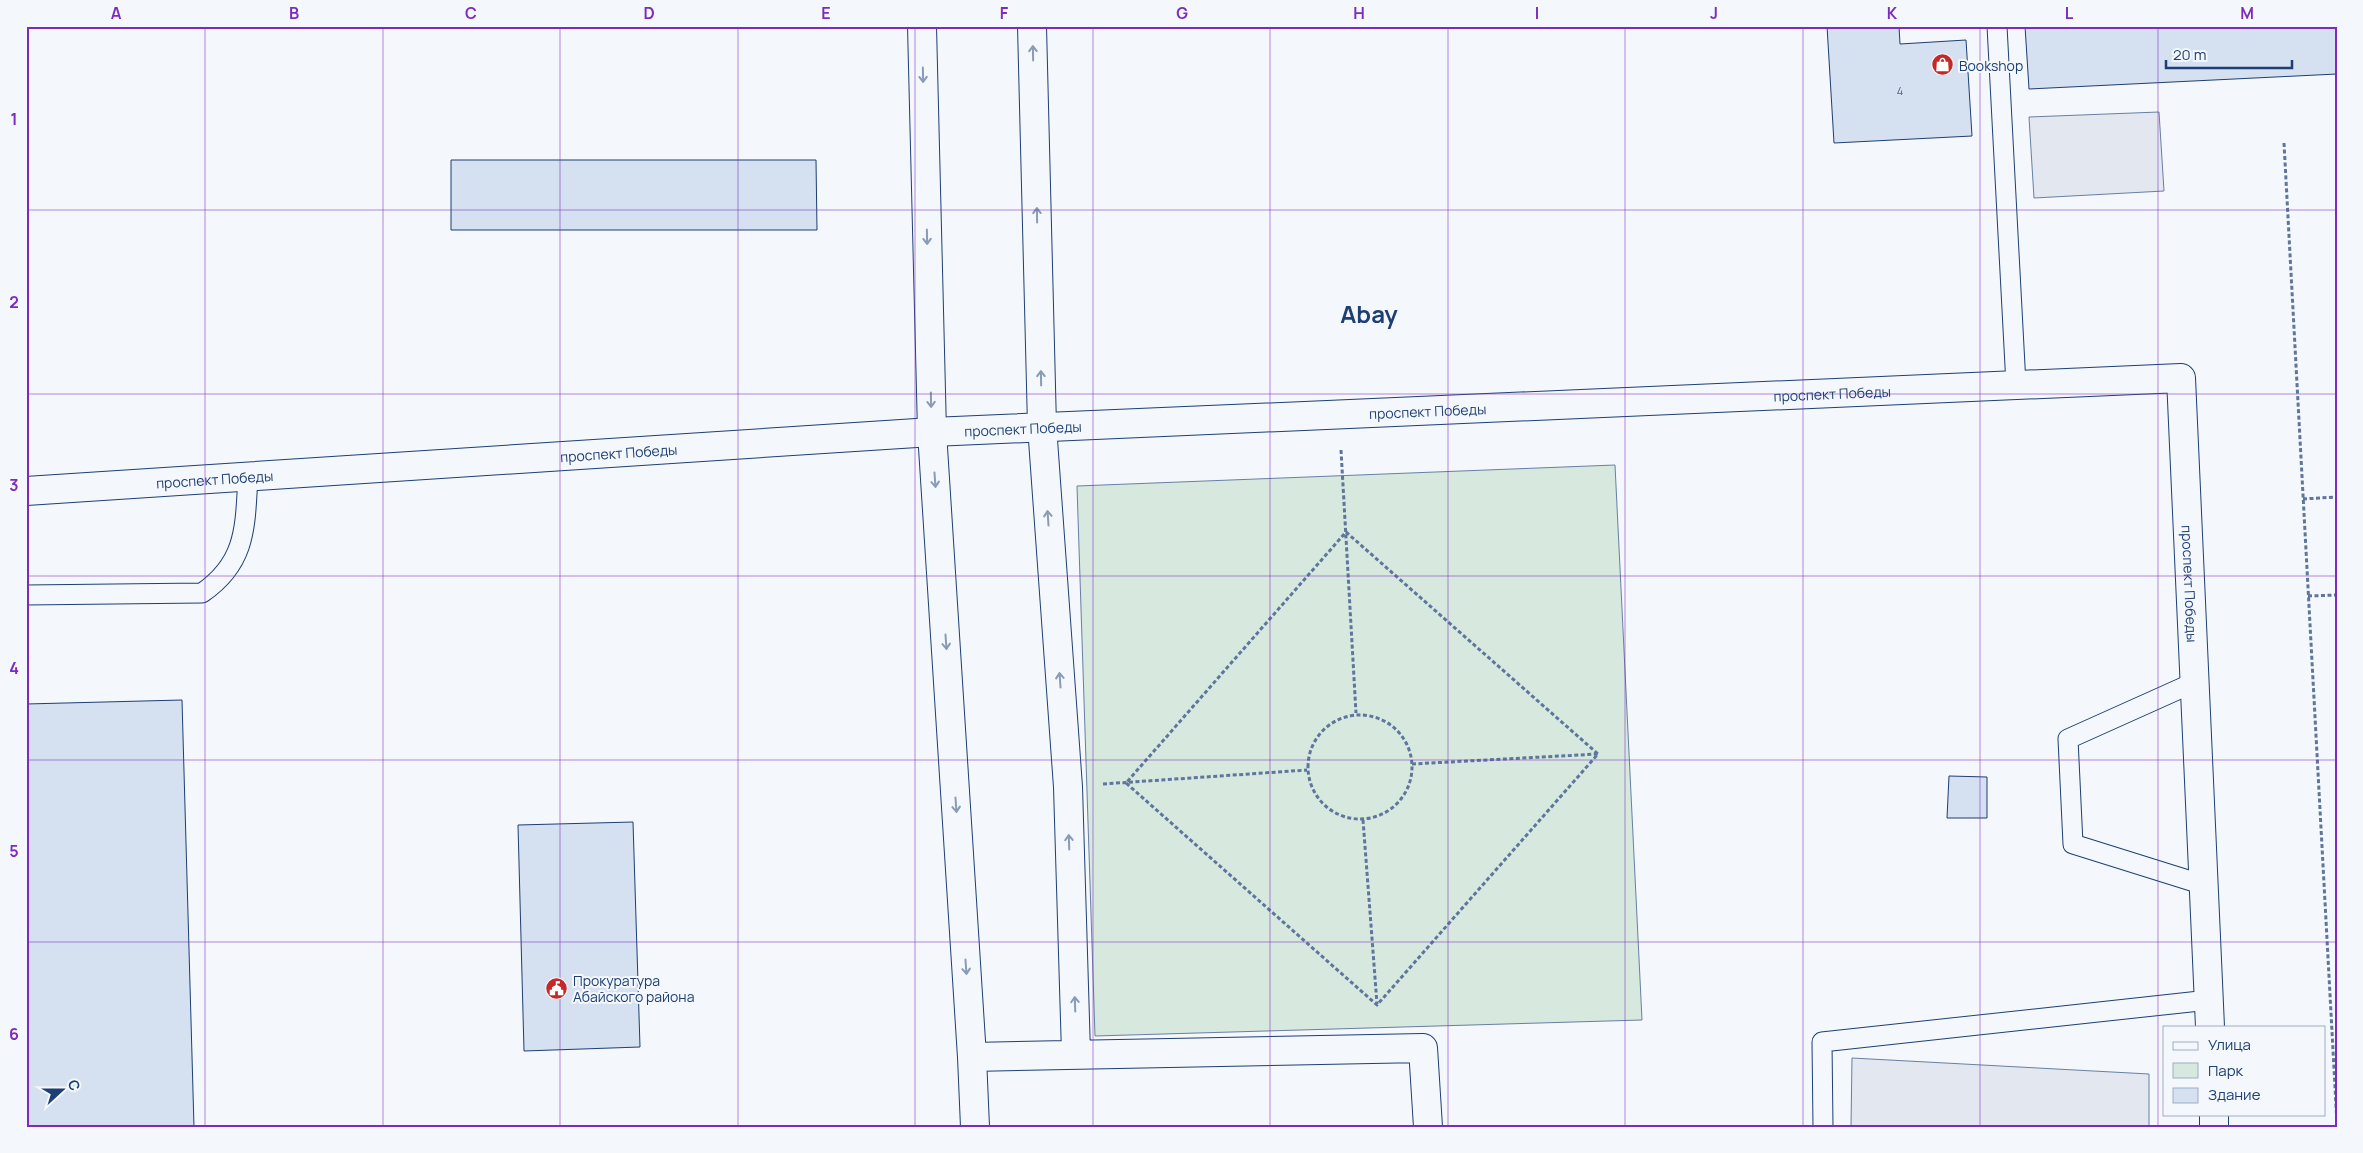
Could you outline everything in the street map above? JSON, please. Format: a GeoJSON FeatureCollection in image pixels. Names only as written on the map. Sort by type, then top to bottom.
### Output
{"type":"FeatureCollection","features":[{"type":"Feature","properties":{"kind":"street"},"geometry":{"type":"LineString","coordinates":[[922,26],[932,432],[975,1127]]}},
{"type":"Feature","properties":{"kind":"street"},"geometry":{"type":"LineString","coordinates":[[1032,26],[1042,426],[1068,786],[1076,1053]]}},
{"type":"Feature","properties":{"kind":"street","name":"проспект Победы"},"geometry":{"type":"LineString","coordinates":[[26,491],[1042,426],[2182,378],[2210,1026]]}},
{"type":"Feature","properties":{"kind":"street"},"geometry":{"type":"LineString","coordinates":[[972,1057],[1076,1053],[1423,1048],[1428,1127]]}},
{"type":"Feature","properties":{"kind":"lane"},"geometry":{"type":"LineString","coordinates":[[1997,26],[2016,385]]}},
{"type":"Feature","properties":{"kind":"lane"},"geometry":{"type":"LineString","coordinates":[[26,596],[202,593],[220,580],[239,549],[245,524],[248,476]]}},
{"type":"Feature","properties":{"kind":"lane"},"geometry":{"type":"LineString","coordinates":[[2195,682],[2068,739],[2073,844],[2204,885]]}},
{"type":"Feature","properties":{"kind":"lane"},"geometry":{"type":"LineString","coordinates":[[1823,1127],[1822,1042],[2209,1000]]}},
{"type":"Feature","properties":{"kind":"path"},"geometry":{"type":"LineString","coordinates":[[2284,143],[2337,1124]]}},
{"type":"Feature","properties":{"kind":"path"},"geometry":{"type":"LineString","coordinates":[[1339,414],[1356,714]]}},
{"type":"Feature","properties":{"kind":"path"},"geometry":{"type":"LineString","coordinates":[[2303,498],[2337,497]]}},
{"type":"Feature","properties":{"kind":"path"},"geometry":{"type":"LineString","coordinates":[[1346,532],[1598,754]]}},
{"type":"Feature","properties":{"kind":"path"},"geometry":{"type":"LineString","coordinates":[[1126,783],[1346,532]]}},
{"type":"Feature","properties":{"kind":"path"},"geometry":{"type":"LineString","coordinates":[[2308,596],[2337,595]]}},
{"type":"Feature","properties":{"kind":"path"},"geometry":{"type":"LineString","coordinates":[[1356,714],[1383,719],[1404,738],[1412,764],[1407,791],[1388,811],[1363,820],[1336,814],[1315,796],[1307,770],[1312,743],[1331,723],[1356,714]]}},
{"type":"Feature","properties":{"kind":"path"},"geometry":{"type":"LineString","coordinates":[[1412,764],[1598,754]]}},
{"type":"Feature","properties":{"kind":"path"},"geometry":{"type":"LineString","coordinates":[[1377,1005],[1598,754]]}},
{"type":"Feature","properties":{"kind":"path"},"geometry":{"type":"LineString","coordinates":[[1068,786],[1307,770]]}},
{"type":"Feature","properties":{"kind":"path"},"geometry":{"type":"LineString","coordinates":[[1126,783],[1377,1005]]}},
{"type":"Feature","properties":{"kind":"path"},"geometry":{"type":"LineString","coordinates":[[1363,820],[1377,1005]]}},
{"type":"Feature","properties":{"kind":"green space"},"geometry":{"type":"Polygon","coordinates":[[[1615,465],[1642,1020],[1095,1036],[1077,486],[1615,465]]]}},
{"type":"Feature","properties":{"kind":"shaded area"},"geometry":{"type":"Polygon","coordinates":[[[2159,112],[2164,191],[2034,198],[2029,117],[2159,112]]]}},
{"type":"Feature","properties":{"kind":"shaded area"},"geometry":{"type":"Polygon","coordinates":[[[1852,1058],[2149,1074],[2149,1127],[1851,1127],[1852,1058]]]}},
{"type":"Feature","properties":{"kind":"building"},"geometry":{"type":"Polygon","coordinates":[[[1827,26],[1899,26],[1900,44],[1966,40],[1972,136],[1834,143],[1827,26]]]}},
{"type":"Feature","properties":{"kind":"building"},"geometry":{"type":"Polygon","coordinates":[[[2025,26],[2337,26],[2337,74],[2029,89],[2025,26]]]}},
{"type":"Feature","properties":{"kind":"building"},"geometry":{"type":"Polygon","coordinates":[[[451,160],[816,160],[817,230],[451,230],[451,160]]]}},
{"type":"Feature","properties":{"kind":"building"},"geometry":{"type":"Polygon","coordinates":[[[182,700],[194,1127],[26,1127],[26,704],[182,700]]]}},
{"type":"Feature","properties":{"kind":"building"},"geometry":{"type":"Polygon","coordinates":[[[1949,776],[1987,777],[1987,818],[1947,818],[1949,776]]]}},
{"type":"Feature","properties":{"kind":"building"},"geometry":{"type":"Polygon","coordinates":[[[633,822],[640,1047],[524,1051],[518,825],[633,822]]]}},
{"type":"Feature","properties":{"kind":"place","name":"Bookshop"},"geometry":{"type":"Point","coordinates":[1943,65]}},
{"type":"Feature","properties":{"kind":"place","name":"Прокуратура Абайского района"},"geometry":{"type":"Point","coordinates":[557,988]}},
{"type":"Feature","properties":{"kind":"district","name":"Abay"},"geometry":{"type":"Point","coordinates":[1369,313]}}]}
